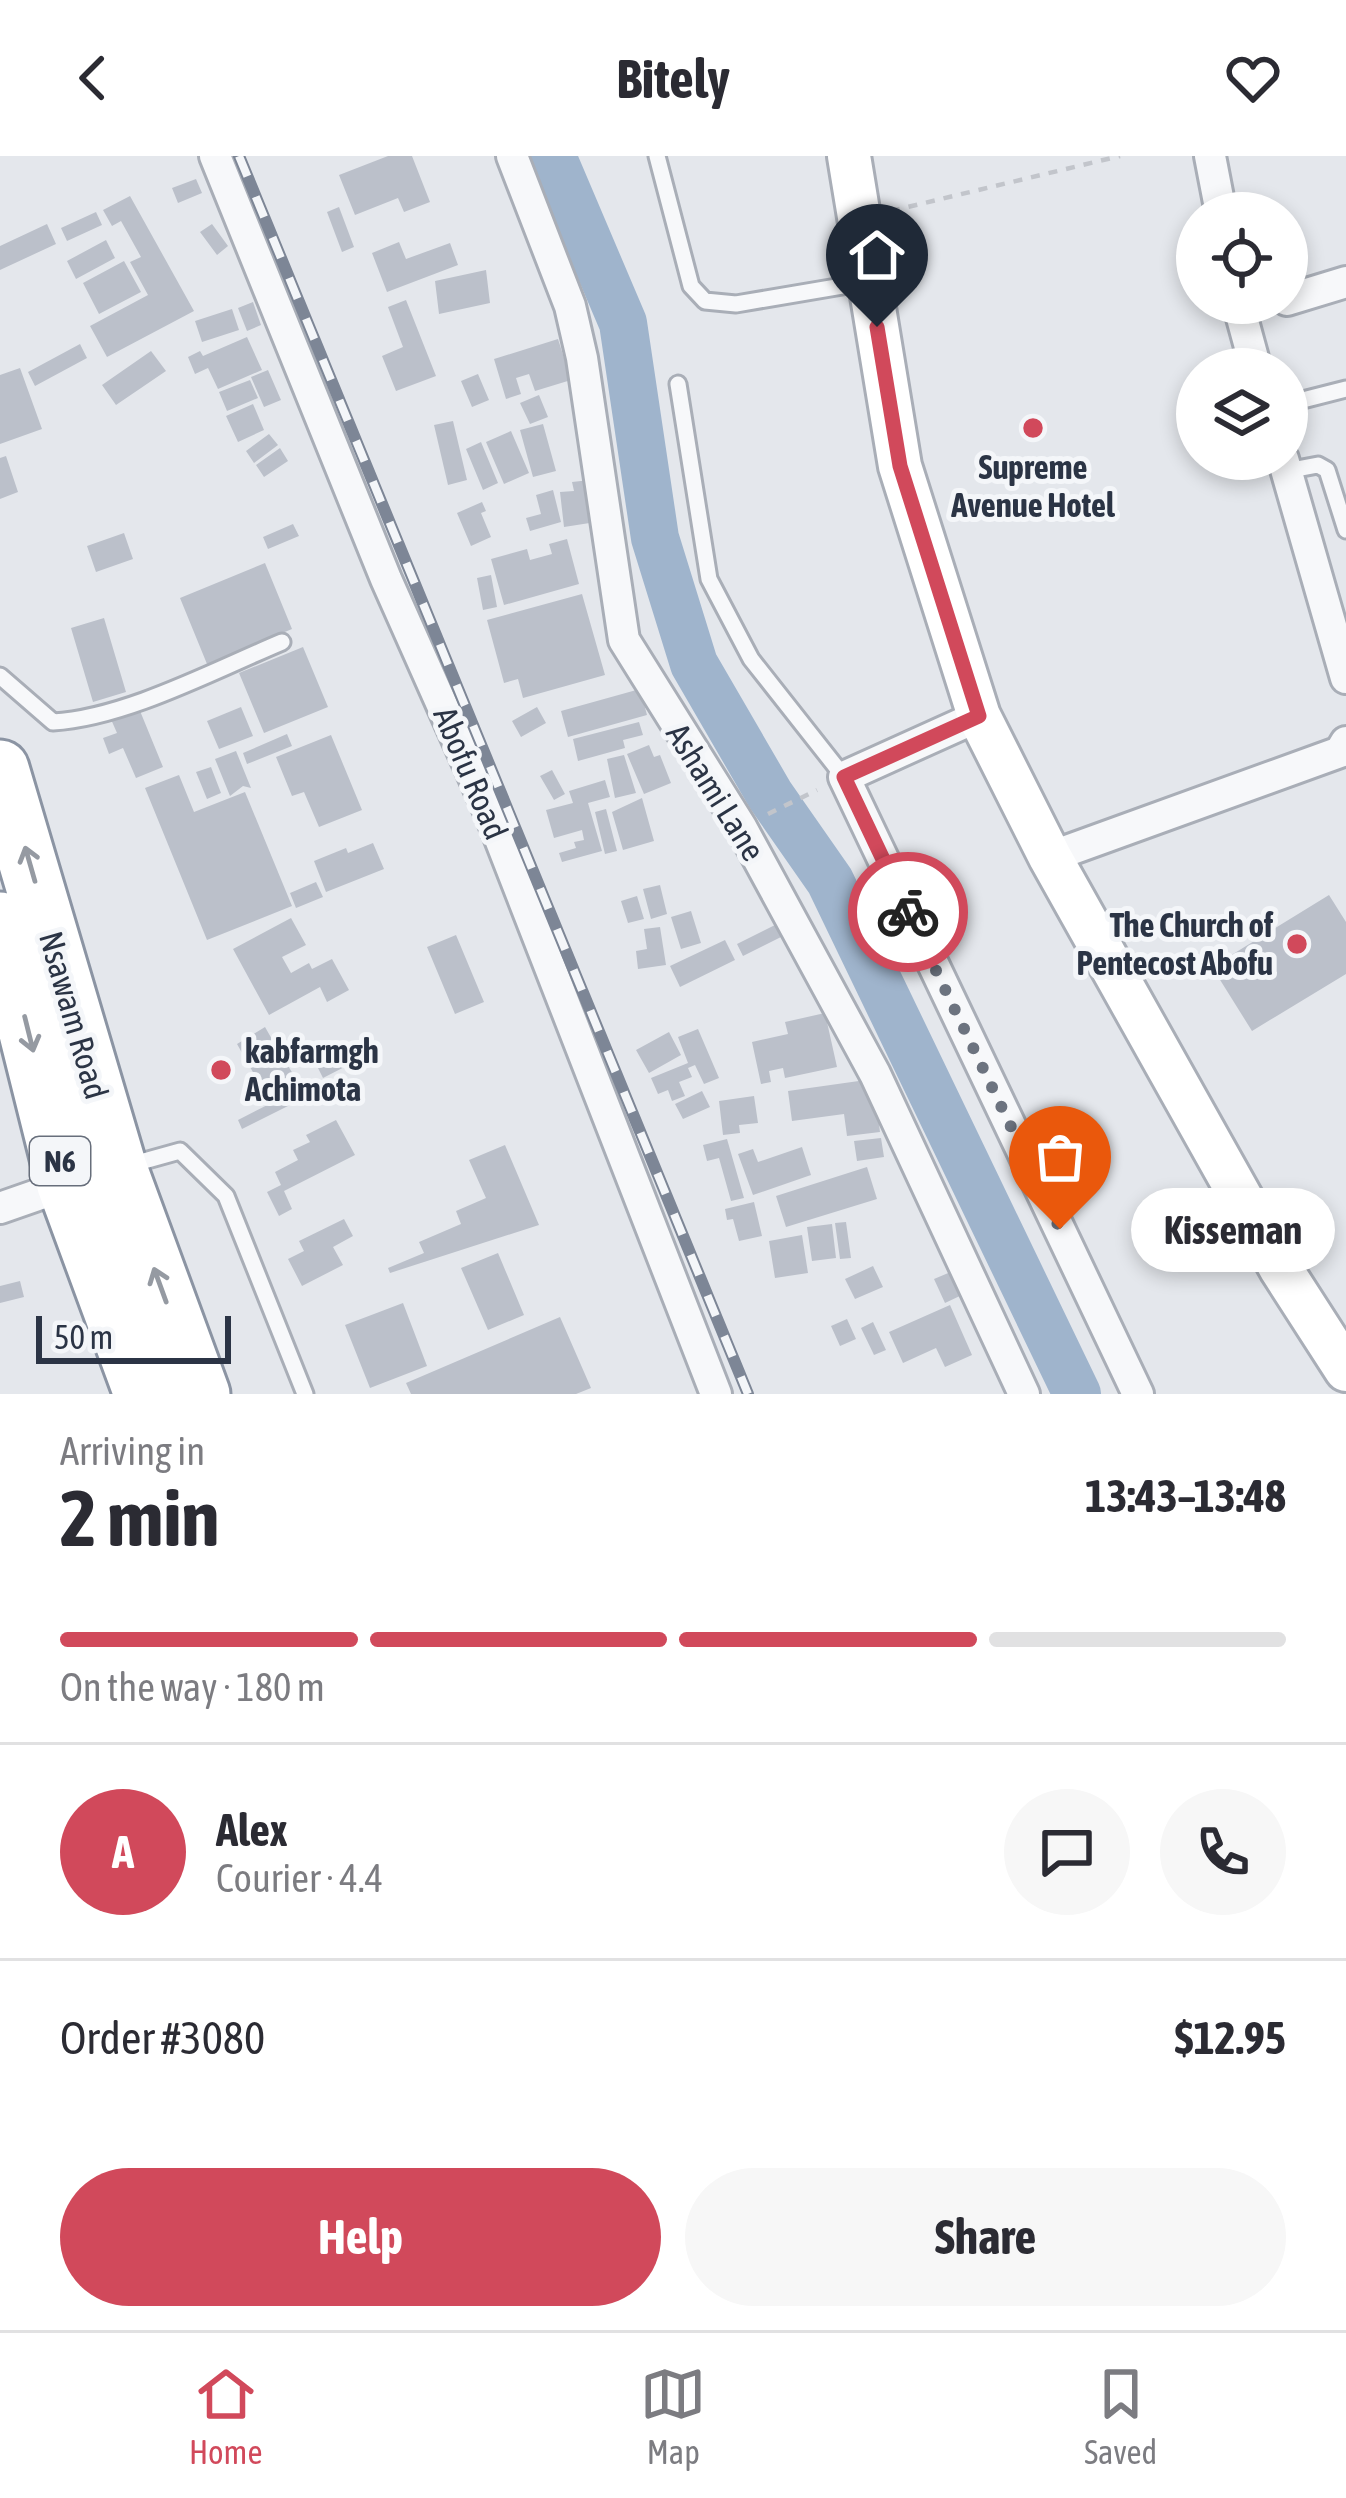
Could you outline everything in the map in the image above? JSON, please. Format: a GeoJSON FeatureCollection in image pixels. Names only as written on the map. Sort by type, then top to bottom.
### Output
{"type":"FeatureCollection","features":[{"type":"Feature","properties":{"kind":"highway","name":"Nsawam Road"},"geometry":{"type":"LineString","coordinates":[[0,769],[143,1394]]}},
{"type":"Feature","properties":{"kind":"highway","name":"Nsawam Road"},"geometry":{"type":"LineString","coordinates":[[1,931],[92,1177],[201,1394]]}},
{"type":"Feature","properties":{"kind":"street","name":"Abofu Road"},"geometry":{"type":"LineString","coordinates":[[215,156],[386,579],[490,813],[716,1394]]}},
{"type":"Feature","properties":{"kind":"street","name":"Ashami Lane"},"geometry":{"type":"LineString","coordinates":[[512,156],[571,306],[624,640],[741,827],[875,1074],[1024,1394]]}},
{"type":"Feature","properties":{"kind":"street"},"geometry":{"type":"LineString","coordinates":[[849,156],[900,466],[979,716],[1050,856],[1281,1269],[1346,1370]]}},
{"type":"Feature","properties":{"kind":"street"},"geometry":{"type":"LineString","coordinates":[[1210,156],[1217,192]]}},
{"type":"Feature","properties":{"kind":"street"},"geometry":{"type":"LineString","coordinates":[[1308,293],[1346,282]]}},
{"type":"Feature","properties":{"kind":"street"},"geometry":{"type":"LineString","coordinates":[[1289,480],[1344,658]]}},
{"type":"Feature","properties":{"kind":"street"},"geometry":{"type":"LineString","coordinates":[[979,716],[844,777],[1138,1394]]}},
{"type":"Feature","properties":{"kind":"street"},"geometry":{"type":"LineString","coordinates":[[1050,856],[1340,752],[1346,742]]}},
{"type":"Feature","properties":{"kind":"street"},"geometry":{"type":"LineString","coordinates":[[0,1208],[92,1177]]}},
{"type":"Feature","properties":{"kind":"lane"},"geometry":{"type":"LineString","coordinates":[[657,156],[692,286],[705,301],[736,304],[869,281]]}},
{"type":"Feature","properties":{"kind":"lane"},"geometry":{"type":"LineString","coordinates":[[678,384],[709,579],[751,659],[844,777]]}},
{"type":"Feature","properties":{"kind":"lane"},"geometry":{"type":"LineString","coordinates":[[1308,399],[1346,389]]}},
{"type":"Feature","properties":{"kind":"lane"},"geometry":{"type":"LineString","coordinates":[[1308,465],[1327,470],[1346,530]]}},
{"type":"Feature","properties":{"kind":"lane"},"geometry":{"type":"LineString","coordinates":[[0,676],[53,722],[69,721],[107,713],[282,642]]}},
{"type":"Feature","properties":{"kind":"lane"},"geometry":{"type":"LineString","coordinates":[[92,1177],[180,1151],[226,1196],[305,1394]]}},
{"type":"Feature","properties":{"kind":"path"},"geometry":{"type":"LineString","coordinates":[[857,219],[1120,156]]}},
{"type":"Feature","properties":{"kind":"path"},"geometry":{"type":"LineString","coordinates":[[741,827],[844,777]]}},
{"type":"Feature","properties":{"kind":"building"},"geometry":{"type":"Polygon","coordinates":[[[388,156],[412,156],[430,202],[404,212],[398,198],[355,215],[339,175],[388,156]]]}},
{"type":"Feature","properties":{"kind":"building"},"geometry":{"type":"Polygon","coordinates":[[[196,179],[202,193],[178,203],[172,188],[196,179]]]}},
{"type":"Feature","properties":{"kind":"building"},"geometry":{"type":"Polygon","coordinates":[[[130,196],[194,311],[107,357],[90,326],[148,295],[130,262],[141,257],[121,221],[112,226],[103,210],[130,196]]]}},
{"type":"Feature","properties":{"kind":"building"},"geometry":{"type":"Polygon","coordinates":[[[339,207],[354,247],[342,252],[327,212],[339,207]]]}},
{"type":"Feature","properties":{"kind":"building"},"geometry":{"type":"Polygon","coordinates":[[[96,212],[102,225],[67,241],[61,228],[96,212]]]}},
{"type":"Feature","properties":{"kind":"building"},"geometry":{"type":"Polygon","coordinates":[[[47,224],[56,244],[0,270],[0,246],[47,224]]]}},
{"type":"Feature","properties":{"kind":"building"},"geometry":{"type":"Polygon","coordinates":[[[212,224],[228,246],[217,255],[200,232],[212,224]]]}},
{"type":"Feature","properties":{"kind":"building"},"geometry":{"type":"Polygon","coordinates":[[[106,240],[115,258],[76,279],[67,261],[106,240]]]}},
{"type":"Feature","properties":{"kind":"building"},"geometry":{"type":"Polygon","coordinates":[[[399,242],[406,259],[450,243],[458,265],[387,292],[372,253],[399,242]]]}},
{"type":"Feature","properties":{"kind":"building"},"geometry":{"type":"Polygon","coordinates":[[[124,261],[141,292],[99,314],[83,283],[124,261]]]}},
{"type":"Feature","properties":{"kind":"building"},"geometry":{"type":"Polygon","coordinates":[[[486,270],[490,303],[439,314],[435,281],[486,270]]]}},
{"type":"Feature","properties":{"kind":"building"},"geometry":{"type":"Polygon","coordinates":[[[406,300],[436,376],[396,391],[382,356],[403,347],[388,307],[406,300]]]}},
{"type":"Feature","properties":{"kind":"building"},"geometry":{"type":"Polygon","coordinates":[[[253,302],[261,325],[247,331],[238,308],[253,302]]]}},
{"type":"Feature","properties":{"kind":"building"},"geometry":{"type":"Polygon","coordinates":[[[232,309],[239,330],[202,342],[195,321],[232,309]]]}},
{"type":"Feature","properties":{"kind":"building"},"geometry":{"type":"Polygon","coordinates":[[[247,337],[262,370],[218,389],[208,368],[195,374],[188,357],[200,351],[203,356],[247,337]]]}},
{"type":"Feature","properties":{"kind":"building"},"geometry":{"type":"Polygon","coordinates":[[[558,339],[571,380],[535,391],[529,374],[516,378],[521,394],[506,399],[494,359],[558,339]]]}},
{"type":"Feature","properties":{"kind":"building"},"geometry":{"type":"Polygon","coordinates":[[[80,344],[87,358],[35,386],[28,372],[80,344]]]}},
{"type":"Feature","properties":{"kind":"building"},"geometry":{"type":"Polygon","coordinates":[[[151,351],[166,371],[116,405],[102,385],[151,351]]]}},
{"type":"Feature","properties":{"kind":"building"},"geometry":{"type":"Polygon","coordinates":[[[20,368],[42,429],[0,444],[0,375],[20,368]]]}},
{"type":"Feature","properties":{"kind":"building"},"geometry":{"type":"Polygon","coordinates":[[[268,370],[281,400],[264,407],[251,377],[268,370]]]}},
{"type":"Feature","properties":{"kind":"building"},"geometry":{"type":"Polygon","coordinates":[[[478,374],[489,400],[472,407],[461,381],[478,374]]]}},
{"type":"Feature","properties":{"kind":"building"},"geometry":{"type":"Polygon","coordinates":[[[250,380],[258,398],[227,411],[219,392],[250,380]]]}},
{"type":"Feature","properties":{"kind":"building"},"geometry":{"type":"Polygon","coordinates":[[[539,395],[548,417],[530,424],[520,403],[539,395]]]}},
{"type":"Feature","properties":{"kind":"building"},"geometry":{"type":"Polygon","coordinates":[[[253,404],[264,430],[238,442],[226,416],[253,404]]]}},
{"type":"Feature","properties":{"kind":"building"},"geometry":{"type":"Polygon","coordinates":[[[453,421],[467,480],[448,485],[434,425],[453,421]]]}},
{"type":"Feature","properties":{"kind":"building"},"geometry":{"type":"Polygon","coordinates":[[[543,424],[556,471],[533,477],[520,430],[543,424]]]}},
{"type":"Feature","properties":{"kind":"building"},"geometry":{"type":"Polygon","coordinates":[[[511,431],[529,473],[504,484],[486,442],[511,431]]]}},
{"type":"Feature","properties":{"kind":"building"},"geometry":{"type":"Polygon","coordinates":[[[269,434],[278,445],[254,463],[246,451],[269,434]]]}},
{"type":"Feature","properties":{"kind":"building"},"geometry":{"type":"Polygon","coordinates":[[[481,442],[498,483],[483,490],[466,449],[481,442]]]}},
{"type":"Feature","properties":{"kind":"building"},"geometry":{"type":"Polygon","coordinates":[[[280,448],[288,461],[264,477],[256,465],[280,448]]]}},
{"type":"Feature","properties":{"kind":"building"},"geometry":{"type":"Polygon","coordinates":[[[6,456],[18,492],[0,499],[0,458],[6,456]]]}},
{"type":"Feature","properties":{"kind":"building"},"geometry":{"type":"Polygon","coordinates":[[[590,480],[596,522],[564,527],[560,492],[574,491],[572,482],[590,480]]]}},
{"type":"Feature","properties":{"kind":"building"},"geometry":{"type":"Polygon","coordinates":[[[553,490],[561,522],[530,531],[526,518],[541,514],[536,495],[553,490]]]}},
{"type":"Feature","properties":{"kind":"building"},"geometry":{"type":"Polygon","coordinates":[[[482,502],[486,511],[481,513],[491,537],[471,546],[457,513],[482,502]]]}},
{"type":"Feature","properties":{"kind":"building"},"geometry":{"type":"Polygon","coordinates":[[[293,524],[299,536],[268,549],[263,537],[293,524]]]}},
{"type":"Feature","properties":{"kind":"building"},"geometry":{"type":"Polygon","coordinates":[[[124,533],[133,559],[96,572],[87,546],[124,533]]]}},
{"type":"Feature","properties":{"kind":"building"},"geometry":{"type":"Polygon","coordinates":[[[567,539],[579,584],[504,605],[491,559],[527,549],[530,560],[552,554],[549,544],[567,539]]]}},
{"type":"Feature","properties":{"kind":"building"},"geometry":{"type":"Polygon","coordinates":[[[265,563],[292,629],[207,664],[180,598],[265,563]]]}},
{"type":"Feature","properties":{"kind":"building"},"geometry":{"type":"Polygon","coordinates":[[[491,575],[497,607],[483,610],[477,578],[491,575]]]}},
{"type":"Feature","properties":{"kind":"building"},"geometry":{"type":"Polygon","coordinates":[[[582,594],[605,675],[523,698],[518,679],[504,683],[487,620],[582,594]]]}},
{"type":"Feature","properties":{"kind":"building"},"geometry":{"type":"Polygon","coordinates":[[[104,618],[126,692],[93,702],[71,628],[104,618]]]}},
{"type":"Feature","properties":{"kind":"building"},"geometry":{"type":"Polygon","coordinates":[[[303,647],[328,707],[264,733],[239,673],[303,647]]]}},
{"type":"Feature","properties":{"kind":"building"},"geometry":{"type":"Polygon","coordinates":[[[640,689],[647,715],[568,737],[561,711],[640,689]]]}},
{"type":"Feature","properties":{"kind":"building"},"geometry":{"type":"Polygon","coordinates":[[[138,706],[163,767],[136,778],[123,748],[109,754],[103,738],[117,733],[110,717],[138,706]]]}},
{"type":"Feature","properties":{"kind":"building"},"geometry":{"type":"Polygon","coordinates":[[[241,707],[253,736],[219,749],[207,721],[241,707]]]}},
{"type":"Feature","properties":{"kind":"building"},"geometry":{"type":"Polygon","coordinates":[[[537,707],[546,723],[521,737],[512,721],[537,707]]]}},
{"type":"Feature","properties":{"kind":"building"},"geometry":{"type":"Polygon","coordinates":[[[639,722],[643,735],[623,740],[625,748],[578,761],[573,739],[639,722]]]}},
{"type":"Feature","properties":{"kind":"building"},"geometry":{"type":"Polygon","coordinates":[[[287,734],[292,746],[247,764],[243,753],[287,734]]]}},
{"type":"Feature","properties":{"kind":"building"},"geometry":{"type":"Polygon","coordinates":[[[331,735],[362,810],[319,827],[304,792],[292,796],[276,757],[331,735]]]}},
{"type":"Feature","properties":{"kind":"building"},"geometry":{"type":"Polygon","coordinates":[[[649,745],[654,757],[660,755],[671,783],[644,794],[627,754],[649,745]]]}},
{"type":"Feature","properties":{"kind":"building"},"geometry":{"type":"Polygon","coordinates":[[[236,751],[251,788],[243,786],[230,796],[215,759],[236,751]]]}},
{"type":"Feature","properties":{"kind":"building"},"geometry":{"type":"Polygon","coordinates":[[[624,755],[636,793],[615,798],[607,759],[624,755]]]}},
{"type":"Feature","properties":{"kind":"building"},"geometry":{"type":"Polygon","coordinates":[[[211,767],[221,793],[207,799],[196,772],[211,767]]]}},
{"type":"Feature","properties":{"kind":"building"},"geometry":{"type":"Polygon","coordinates":[[[552,770],[565,794],[554,800],[540,776],[552,770]]]}},
{"type":"Feature","properties":{"kind":"building"},"geometry":{"type":"Polygon","coordinates":[[[179,775],[194,812],[245,792],[292,906],[207,940],[145,788],[179,775]]]}},
{"type":"Feature","properties":{"kind":"building"},"geometry":{"type":"Polygon","coordinates":[[[605,780],[610,797],[588,803],[602,851],[562,862],[559,853],[584,840],[582,830],[554,838],[546,810],[573,803],[569,791],[605,780]]]}},
{"type":"Feature","properties":{"kind":"building"},"geometry":{"type":"Polygon","coordinates":[[[642,798],[654,841],[623,850],[612,812],[642,798]]]}},
{"type":"Feature","properties":{"kind":"building"},"geometry":{"type":"Polygon","coordinates":[[[606,809],[617,851],[605,854],[595,812],[606,809]]]}},
{"type":"Feature","properties":{"kind":"building"},"geometry":{"type":"Polygon","coordinates":[[[373,843],[384,869],[326,892],[314,861],[373,843]]]}},
{"type":"Feature","properties":{"kind":"building"},"geometry":{"type":"Polygon","coordinates":[[[316,882],[323,897],[296,908],[290,893],[316,882]]]}},
{"type":"Feature","properties":{"kind":"building"},"geometry":{"type":"Polygon","coordinates":[[[660,885],[667,914],[651,919],[643,889],[660,885]]]}},
{"type":"Feature","properties":{"kind":"building","name":"The Church of Pentecost Abofu"},"geometry":{"type":"Polygon","coordinates":[[[1329,895],[1346,922],[1346,974],[1252,1031],[1212,967],[1329,895]]]}},
{"type":"Feature","properties":{"kind":"building"},"geometry":{"type":"Polygon","coordinates":[[[637,896],[644,919],[628,923],[621,901],[637,896]]]}},
{"type":"Feature","properties":{"kind":"building"},"geometry":{"type":"Polygon","coordinates":[[[691,911],[701,943],[681,949],[671,917],[691,911]]]}},
{"type":"Feature","properties":{"kind":"building"},"geometry":{"type":"Polygon","coordinates":[[[291,918],[306,945],[282,957],[291,973],[309,963],[312,969],[332,959],[349,990],[327,1002],[320,987],[269,1015],[233,949],[291,918]]]}},
{"type":"Feature","properties":{"kind":"building"},"geometry":{"type":"Polygon","coordinates":[[[783,921],[789,933],[743,956],[737,944],[783,921]]]}},
{"type":"Feature","properties":{"kind":"building"},"geometry":{"type":"Polygon","coordinates":[[[660,927],[666,965],[638,969],[636,951],[647,949],[644,929],[660,927]]]}},
{"type":"Feature","properties":{"kind":"building"},"geometry":{"type":"Polygon","coordinates":[[[456,935],[484,1002],[455,1014],[427,947],[456,935]]]}},
{"type":"Feature","properties":{"kind":"building"},"geometry":{"type":"Polygon","coordinates":[[[725,940],[735,960],[680,987],[670,966],[725,940]]]}},
{"type":"Feature","properties":{"kind":"building"},"geometry":{"type":"Polygon","coordinates":[[[825,1013],[837,1067],[785,1078],[783,1068],[769,1071],[771,1082],[761,1084],[752,1042],[788,1034],[785,1022],[825,1013]]]}},
{"type":"Feature","properties":{"kind":"building"},"geometry":{"type":"Polygon","coordinates":[[[265,1027],[279,1062],[284,1059],[296,1079],[266,1095],[237,1044],[265,1027]]]}},
{"type":"Feature","properties":{"kind":"building"},"geometry":{"type":"Polygon","coordinates":[[[698,1029],[719,1078],[704,1084],[695,1065],[688,1068],[692,1077],[679,1082],[685,1096],[672,1101],[668,1090],[658,1094],[651,1078],[688,1063],[678,1037],[698,1029]]]}},
{"type":"Feature","properties":{"kind":"building"},"geometry":{"type":"Polygon","coordinates":[[[669,1032],[681,1055],[649,1073],[636,1050],[669,1032]]]}},
{"type":"Feature","properties":{"kind":"building"},"geometry":{"type":"Polygon","coordinates":[[[352,1043],[360,1059],[323,1078],[315,1062],[352,1043]]]}},
{"type":"Feature","properties":{"kind":"building"},"geometry":{"type":"Polygon","coordinates":[[[873,1079],[880,1132],[847,1136],[844,1114],[792,1121],[788,1091],[873,1079]]]}},
{"type":"Feature","properties":{"kind":"building"},"geometry":{"type":"Polygon","coordinates":[[[702,1091],[710,1107],[683,1119],[675,1104],[702,1091]]]}},
{"type":"Feature","properties":{"kind":"building"},"geometry":{"type":"Polygon","coordinates":[[[289,1094],[294,1103],[242,1129],[238,1120],[289,1094]]]}},
{"type":"Feature","properties":{"kind":"building"},"geometry":{"type":"Polygon","coordinates":[[[754,1096],[758,1123],[739,1125],[740,1133],[723,1135],[719,1101],[754,1096]]]}},
{"type":"Feature","properties":{"kind":"building"},"geometry":{"type":"Polygon","coordinates":[[[336,1120],[355,1155],[284,1191],[292,1209],[279,1216],[267,1192],[281,1185],[275,1172],[298,1160],[293,1150],[310,1142],[306,1135],[336,1120]]]}},
{"type":"Feature","properties":{"kind":"building"},"geometry":{"type":"Polygon","coordinates":[[[881,1138],[884,1157],[857,1161],[854,1141],[881,1138]]]}},
{"type":"Feature","properties":{"kind":"building"},"geometry":{"type":"Polygon","coordinates":[[[727,1139],[744,1198],[731,1201],[719,1158],[707,1161],[703,1145],[727,1139]]]}},
{"type":"Feature","properties":{"kind":"building"},"geometry":{"type":"Polygon","coordinates":[[[505,1145],[539,1225],[390,1273],[388,1268],[424,1253],[419,1242],[461,1224],[456,1211],[486,1198],[469,1160],[505,1145]]]}},
{"type":"Feature","properties":{"kind":"building"},"geometry":{"type":"Polygon","coordinates":[[[802,1147],[811,1175],[753,1195],[738,1154],[753,1149],[758,1162],[802,1147]]]}},
{"type":"Feature","properties":{"kind":"building"},"geometry":{"type":"Polygon","coordinates":[[[867,1167],[877,1199],[786,1227],[776,1196],[867,1167]]]}},
{"type":"Feature","properties":{"kind":"building"},"geometry":{"type":"Polygon","coordinates":[[[754,1202],[762,1236],[739,1241],[725,1209],[754,1202]]]}},
{"type":"Feature","properties":{"kind":"building"},"geometry":{"type":"Polygon","coordinates":[[[344,1219],[353,1236],[333,1247],[343,1265],[302,1286],[288,1259],[304,1251],[299,1241],[344,1219]]]}},
{"type":"Feature","properties":{"kind":"building"},"geometry":{"type":"Polygon","coordinates":[[[846,1222],[851,1258],[840,1259],[835,1223],[846,1222]]]}},
{"type":"Feature","properties":{"kind":"building"},"geometry":{"type":"Polygon","coordinates":[[[832,1224],[836,1258],[812,1261],[807,1227],[832,1224]]]}},
{"type":"Feature","properties":{"kind":"building"},"geometry":{"type":"Polygon","coordinates":[[[802,1235],[808,1273],[775,1278],[769,1241],[802,1235]]]}},
{"type":"Feature","properties":{"kind":"building"},"geometry":{"type":"Polygon","coordinates":[[[498,1253],[524,1315],[488,1330],[461,1268],[498,1253]]]}},
{"type":"Feature","properties":{"kind":"building"},"geometry":{"type":"Polygon","coordinates":[[[873,1266],[883,1287],[855,1299],[845,1279],[873,1266]]]}},
{"type":"Feature","properties":{"kind":"building"},"geometry":{"type":"Polygon","coordinates":[[[953,1271],[964,1294],[945,1303],[934,1279],[953,1271]]]}},
{"type":"Feature","properties":{"kind":"building"},"geometry":{"type":"Polygon","coordinates":[[[20,1281],[24,1297],[0,1303],[0,1286],[20,1281]]]}},
{"type":"Feature","properties":{"kind":"building"},"geometry":{"type":"Polygon","coordinates":[[[403,1303],[427,1366],[370,1388],[345,1325],[403,1303]]]}},
{"type":"Feature","properties":{"kind":"building"},"geometry":{"type":"Polygon","coordinates":[[[950,1305],[972,1355],[945,1367],[936,1348],[903,1363],[889,1332],[950,1305]]]}},
{"type":"Feature","properties":{"kind":"building"},"geometry":{"type":"Polygon","coordinates":[[[560,1317],[591,1388],[576,1394],[411,1394],[406,1383],[560,1317]]]}},
{"type":"Feature","properties":{"kind":"building"},"geometry":{"type":"Polygon","coordinates":[[[847,1319],[856,1339],[840,1346],[831,1326],[847,1319]]]}},
{"type":"Feature","properties":{"kind":"building"},"geometry":{"type":"Polygon","coordinates":[[[873,1322],[886,1350],[874,1355],[861,1328],[873,1322]]]}},
{"type":"Feature","properties":{"kind":"waterway"},"geometry":{"type":"LineString","coordinates":[[552,156],[623,323],[655,538],[694,664],[770,795],[830,881],[1077,1394]]}},
{"type":"Feature","properties":{"kind":"railway"},"geometry":{"type":"LineString","coordinates":[[239,156],[748,1394]]}},
{"type":"Feature","properties":{"kind":"way so far"},"geometry":{"type":"LineString","coordinates":[[908,912],[1060,1229]]}},
{"type":"Feature","properties":{"kind":"place","name":"Supreme Avenue Hotel"},"geometry":{"type":"Point","coordinates":[1033,428]}},
{"type":"Feature","properties":{"kind":"place","name":"The Church of Pentecost Abofu"},"geometry":{"type":"Point","coordinates":[1297,944]}},
{"type":"Feature","properties":{"kind":"place","name":"kabfarmgh Achimota"},"geometry":{"type":"Point","coordinates":[221,1070]}},
{"type":"Feature","properties":{"kind":"place","name":"Kisseman"},"geometry":{"type":"Point","coordinates":[1060,1229]}},
{"type":"Feature","properties":{"kind":"route"},"geometry":{"type":"LineString","coordinates":[[877,327],[900,466],[979,716],[844,777],[908,912]]}}]}
